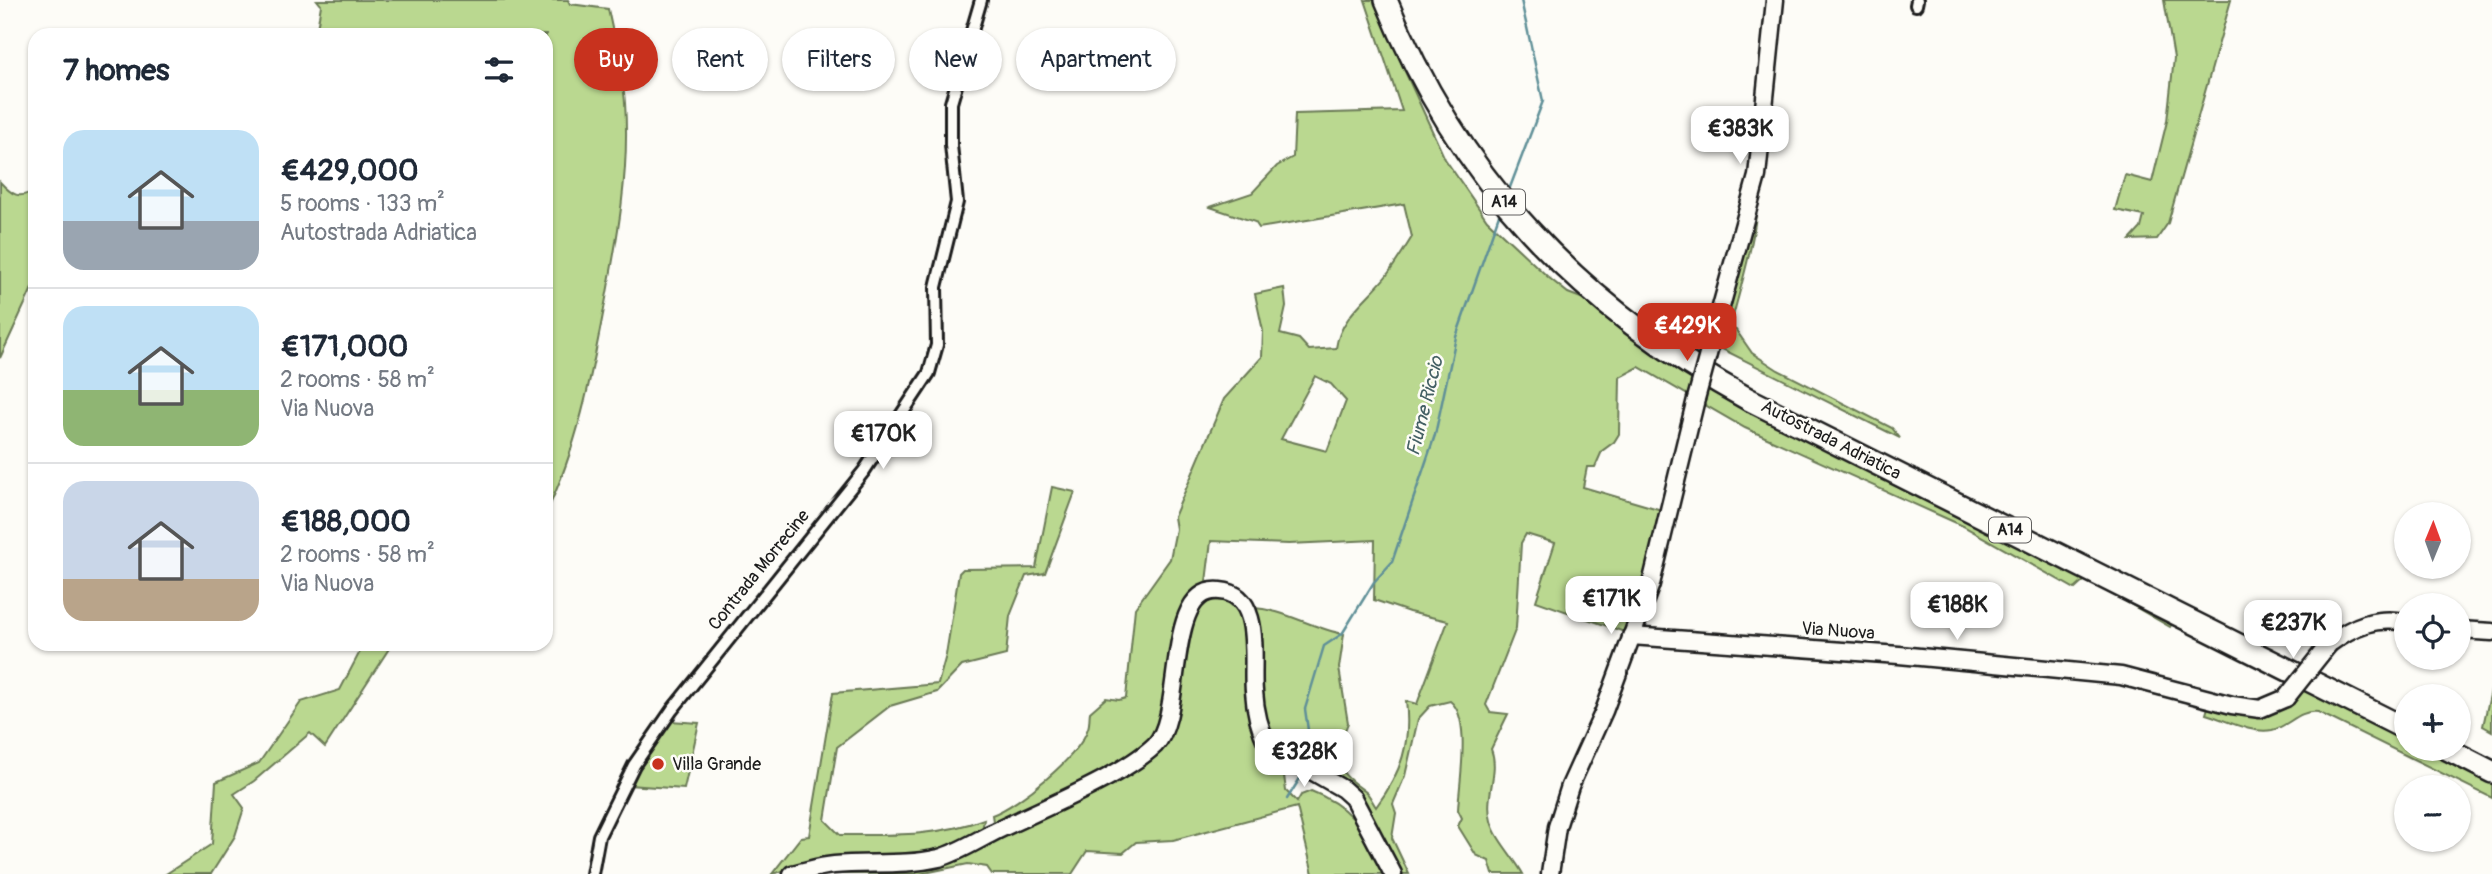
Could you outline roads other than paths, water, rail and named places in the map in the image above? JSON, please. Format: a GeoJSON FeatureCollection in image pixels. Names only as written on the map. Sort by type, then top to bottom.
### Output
{"type":"FeatureCollection","features":[{"type":"Feature","properties":{"kind":"highway","name":"Autostrada Adriatica"},"geometry":{"type":"LineString","coordinates":[[1386,0],[1420,59],[1494,169],[1534,217],[1578,263],[1672,355],[1748,399],[2394,723]]}},
{"type":"Feature","properties":{"kind":"highway","name":"Autostrada Adriatica"},"geometry":{"type":"LineString","coordinates":[[1400,0],[1420,59]]}},
{"type":"Feature","properties":{"kind":"highway","name":"Autostrada Adriatica"},"geometry":{"type":"LineString","coordinates":[[1627,313],[1751,385],[2394,708]]}},
{"type":"Feature","properties":{"kind":"highway"},"geometry":{"type":"LineString","coordinates":[[2471,746],[2492,757]]}},
{"type":"Feature","properties":{"kind":"highway"},"geometry":{"type":"LineString","coordinates":[[2470,761],[2492,772]]}},
{"type":"Feature","properties":{"kind":"street","name":"Contrada Morrecine"},"geometry":{"type":"LineString","coordinates":[[592,874],[599,836],[635,765],[673,710],[864,471],[929,373],[937,345],[936,287],[957,202],[951,145],[951,103],[981,0]]}},
{"type":"Feature","properties":{"kind":"street"},"geometry":{"type":"LineString","coordinates":[[1550,874],[1557,827],[1570,786],[1604,710],[1651,584],[1696,398],[1757,176],[1775,0]]}},
{"type":"Feature","properties":{"kind":"street"},"geometry":{"type":"LineString","coordinates":[[792,874],[834,865],[941,858],[1123,768],[1162,736],[1170,716],[1183,623],[1191,604],[1205,593],[1230,593],[1246,606],[1252,621],[1254,693],[1262,734],[1268,746],[1343,789],[1363,812],[1393,874]]}},
{"type":"Feature","properties":{"kind":"street","name":"Via Nuova"},"geometry":{"type":"LineString","coordinates":[[1631,636],[1899,655],[2121,676],[2232,705],[2260,709],[2286,698],[2329,645],[2344,632],[2365,622],[2394,620]]}},
{"type":"Feature","properties":{"kind":"street"},"geometry":{"type":"LineString","coordinates":[[2471,630],[2492,632]]}},
{"type":"Feature","properties":{"kind":"waterway","name":"Fiume Riccio"},"geometry":{"type":"LineString","coordinates":[[1509,190],[1543,101],[1521,0]]}},
{"type":"Feature","properties":{"kind":"waterway","name":"Fiume Riccio"},"geometry":{"type":"LineString","coordinates":[[1307,762],[1310,744],[1305,709],[1324,646],[1342,634],[1374,582],[1392,562],[1435,435],[1456,337],[1501,209]]}},
{"type":"Feature","properties":{"kind":"waterway","name":"Fiume Riccio"},"geometry":{"type":"LineString","coordinates":[[1287,799],[1304,772]]}},
{"type":"Feature","properties":{"kind":"place","name":"Villa Grande"},"geometry":{"type":"Point","coordinates":[658,764]}}]}
